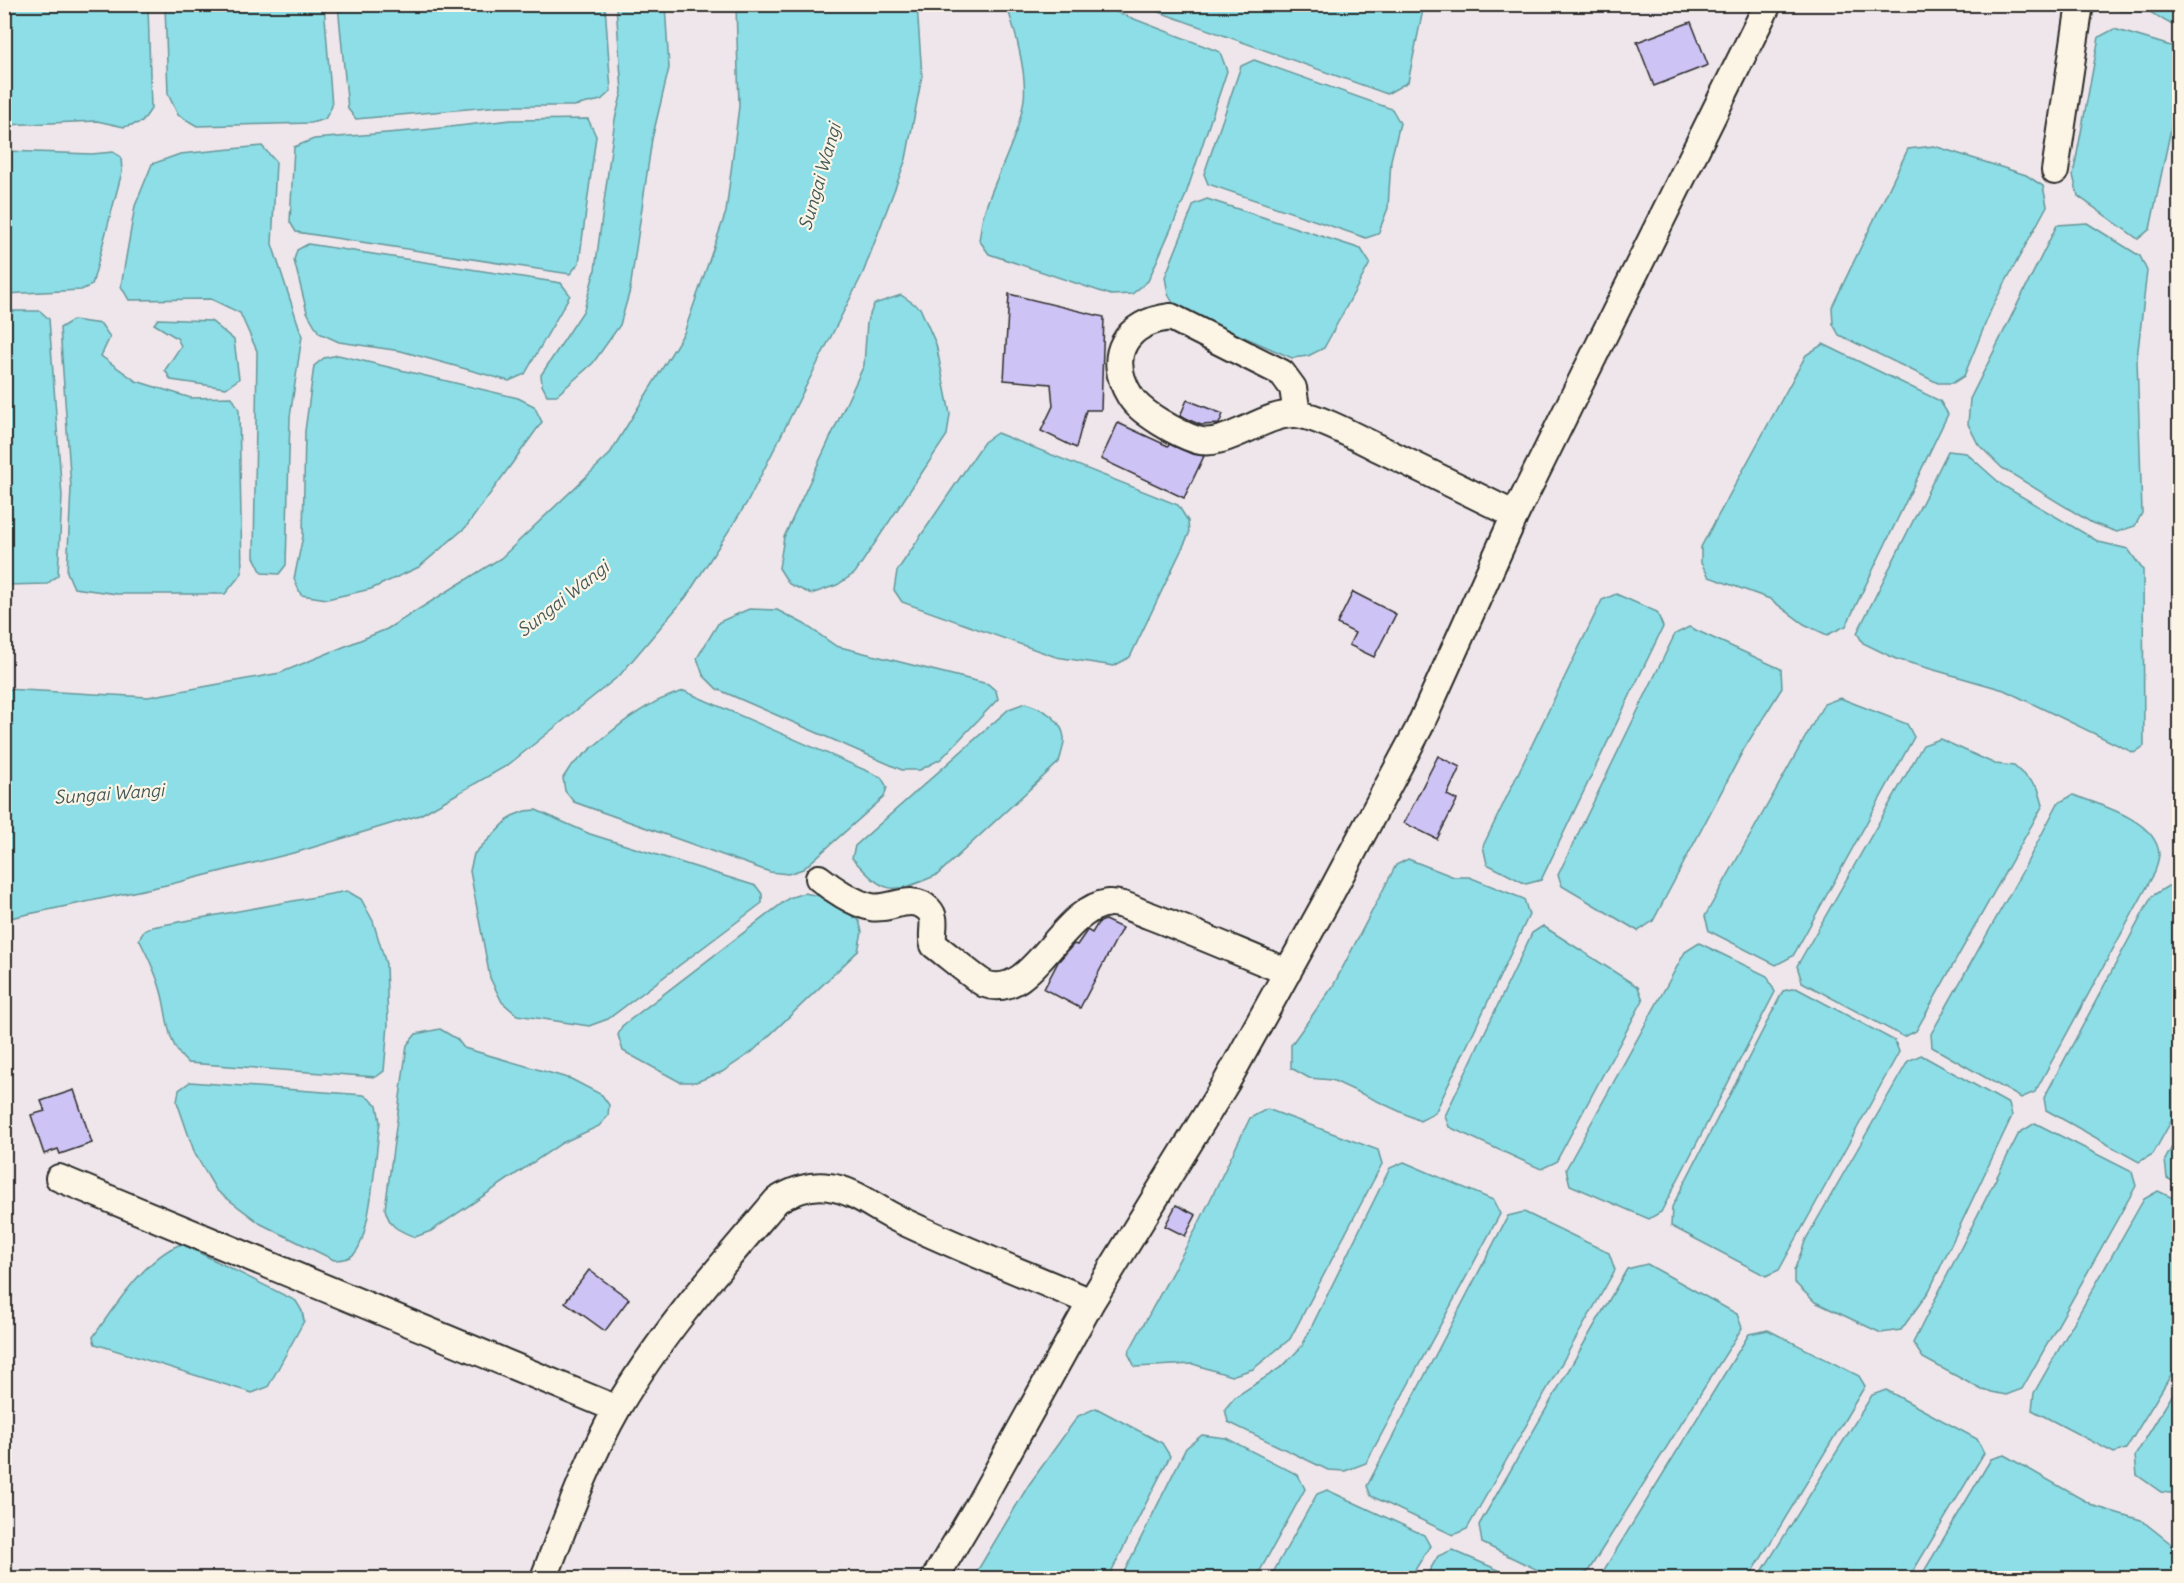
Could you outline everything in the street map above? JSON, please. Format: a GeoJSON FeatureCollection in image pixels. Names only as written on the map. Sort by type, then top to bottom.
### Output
{"type":"FeatureCollection","features":[{"type":"Feature","properties":{"kind":"street"},"geometry":{"type":"LineString","coordinates":[[934,1578],[978,1506],[1091,1302],[1226,1083],[1419,728],[1515,515],[1768,4]]}},
{"type":"Feature","properties":{"kind":"street"},"geometry":{"type":"LineString","coordinates":[[2055,171],[2080,4]]}},
{"type":"Feature","properties":{"kind":"street"},"geometry":{"type":"LineString","coordinates":[[1297,414],[1293,388],[1282,373],[1172,317],[1158,318],[1130,332],[1119,350],[1119,372],[1130,397],[1148,416],[1198,441],[1216,440],[1274,417],[1297,414],[1334,426],[1515,515]]}},
{"type":"Feature","properties":{"kind":"street"},"geometry":{"type":"LineString","coordinates":[[819,878],[844,894],[872,907],[883,907],[896,903],[923,905],[930,910],[934,920],[932,938],[934,945],[985,984],[1002,985],[1029,973],[1078,916],[1102,904],[1111,903],[1288,972]]}},
{"type":"Feature","properties":{"kind":"street"},"geometry":{"type":"LineString","coordinates":[[59,1178],[617,1409]]}},
{"type":"Feature","properties":{"kind":"street"},"geometry":{"type":"LineString","coordinates":[[544,1578],[582,1480],[617,1409],[697,1295],[777,1200],[802,1188],[829,1187],[845,1191],[899,1220],[1091,1302]]}},
{"type":"Feature","properties":{"kind":"water"},"geometry":{"type":"Polygon","coordinates":[[[1153,4],[1424,5],[1408,82],[1387,94],[1156,11],[1153,4]]]}},
{"type":"Feature","properties":{"kind":"water"},"geometry":{"type":"Polygon","coordinates":[[[4,5],[148,5],[151,109],[142,122],[124,127],[97,121],[5,125],[4,5]]]}},
{"type":"Feature","properties":{"kind":"water"},"geometry":{"type":"Polygon","coordinates":[[[165,5],[324,5],[332,106],[325,119],[311,123],[197,126],[178,115],[168,94],[165,5]]]}},
{"type":"Feature","properties":{"kind":"water"},"geometry":{"type":"Polygon","coordinates":[[[338,5],[605,5],[611,91],[601,100],[574,106],[500,106],[356,119],[348,109],[338,5]]]}},
{"type":"Feature","properties":{"kind":"water"},"geometry":{"type":"Polygon","coordinates":[[[616,5],[665,5],[669,68],[652,139],[630,290],[620,325],[593,363],[557,395],[547,395],[542,385],[541,375],[584,310],[595,270],[615,119],[622,92],[616,5]]]}},
{"type":"Feature","properties":{"kind":"water","name":"Sungai Wangi"},"geometry":{"type":"Polygon","coordinates":[[[736,5],[917,5],[922,76],[906,159],[863,273],[748,501],[686,597],[620,675],[508,765],[420,815],[301,851],[171,884],[5,919],[5,689],[148,697],[280,673],[387,629],[501,558],[609,455],[684,333],[726,212],[739,106],[736,5]]]}},
{"type":"Feature","properties":{"kind":"water"},"geometry":{"type":"Polygon","coordinates":[[[1006,5],[1098,5],[1220,52],[1227,71],[1185,197],[1148,281],[1132,294],[1111,295],[989,254],[979,240],[983,216],[1017,128],[1024,99],[1024,77],[1020,51],[1006,5]]]}},
{"type":"Feature","properties":{"kind":"water"},"geometry":{"type":"Polygon","coordinates":[[[2109,5],[2179,5],[2179,29],[2150,12],[2120,11],[2109,5]]]}},
{"type":"Feature","properties":{"kind":"water"},"geometry":{"type":"Polygon","coordinates":[[[2114,29],[2174,47],[2179,55],[2179,90],[2150,229],[2138,239],[2078,196],[2073,175],[2099,37],[2114,29]]]}},
{"type":"Feature","properties":{"kind":"water"},"geometry":{"type":"Polygon","coordinates":[[[1254,60],[1392,109],[1400,123],[1391,160],[1388,208],[1378,234],[1366,238],[1208,184],[1204,174],[1241,66],[1254,60]]]}},
{"type":"Feature","properties":{"kind":"water"},"geometry":{"type":"Polygon","coordinates":[[[588,119],[596,136],[579,263],[570,274],[296,232],[290,222],[294,147],[314,139],[511,120],[588,119]]]}},
{"type":"Feature","properties":{"kind":"water"},"geometry":{"type":"Polygon","coordinates":[[[262,146],[276,162],[272,244],[302,336],[290,417],[286,565],[279,574],[262,573],[254,557],[257,351],[240,313],[211,299],[129,300],[121,286],[135,206],[152,164],[180,154],[262,146]]]}},
{"type":"Feature","properties":{"kind":"water"},"geometry":{"type":"Polygon","coordinates":[[[1934,146],[2026,175],[2043,186],[2047,206],[1993,305],[1964,376],[1953,383],[1938,383],[1839,335],[1833,324],[1832,307],[1908,149],[1934,146]]]}},
{"type":"Feature","properties":{"kind":"water"},"geometry":{"type":"Polygon","coordinates":[[[5,151],[92,154],[113,152],[121,157],[122,172],[92,285],[81,290],[5,294],[5,151]]]}},
{"type":"Feature","properties":{"kind":"water"},"geometry":{"type":"Polygon","coordinates":[[[1207,199],[1361,249],[1370,263],[1324,348],[1308,356],[1292,358],[1175,307],[1168,294],[1165,277],[1194,204],[1207,199]]]}},
{"type":"Feature","properties":{"kind":"water"},"geometry":{"type":"Polygon","coordinates":[[[2087,223],[2140,256],[2147,271],[2137,359],[2142,513],[2135,526],[2117,532],[2092,523],[2002,468],[1978,444],[1968,424],[1970,399],[2057,225],[2087,223]]]}},
{"type":"Feature","properties":{"kind":"water"},"geometry":{"type":"Polygon","coordinates":[[[308,244],[561,283],[570,295],[525,374],[509,381],[401,351],[339,342],[319,333],[307,312],[294,260],[297,250],[308,244]]]}},
{"type":"Feature","properties":{"kind":"water"},"geometry":{"type":"Polygon","coordinates":[[[901,295],[920,308],[936,344],[950,414],[947,435],[855,573],[837,585],[811,594],[789,584],[779,568],[784,537],[864,365],[867,322],[874,304],[901,295]]]}},
{"type":"Feature","properties":{"kind":"water"},"geometry":{"type":"Polygon","coordinates":[[[5,311],[40,311],[49,319],[62,496],[58,575],[47,584],[5,585],[5,311]]]}},
{"type":"Feature","properties":{"kind":"water"},"geometry":{"type":"Polygon","coordinates":[[[158,319],[211,321],[234,340],[239,379],[226,388],[171,380],[165,370],[181,346],[177,338],[154,324],[158,319]]]}},
{"type":"Feature","properties":{"kind":"water"},"geometry":{"type":"Polygon","coordinates":[[[73,320],[101,324],[110,337],[101,356],[136,381],[191,398],[232,397],[239,410],[242,573],[225,594],[117,594],[74,588],[67,572],[71,488],[60,328],[73,320]]]}},
{"type":"Feature","properties":{"kind":"water"},"geometry":{"type":"Polygon","coordinates":[[[1823,344],[1940,401],[1948,414],[1846,626],[1827,635],[1804,624],[1770,599],[1709,577],[1701,563],[1701,547],[1806,355],[1823,344]]]}},
{"type":"Feature","properties":{"kind":"water"},"geometry":{"type":"Polygon","coordinates":[[[338,355],[518,398],[534,406],[542,422],[466,527],[419,567],[371,589],[327,599],[301,595],[294,579],[303,536],[305,431],[314,366],[324,358],[338,355]]]}},
{"type":"Feature","properties":{"kind":"water"},"geometry":{"type":"Polygon","coordinates":[[[997,433],[1178,505],[1188,521],[1189,534],[1130,657],[1114,666],[1056,657],[902,602],[894,590],[897,571],[984,442],[997,433]]]}},
{"type":"Feature","properties":{"kind":"water"},"geometry":{"type":"Polygon","coordinates":[[[1948,451],[1966,453],[2002,485],[2099,542],[2128,549],[2143,570],[2144,746],[2134,753],[2004,690],[1896,659],[1863,643],[1857,633],[1948,451]]]}},
{"type":"Feature","properties":{"kind":"water"},"geometry":{"type":"Polygon","coordinates":[[[1616,594],[1657,612],[1663,627],[1541,880],[1526,884],[1487,864],[1483,846],[1602,600],[1616,594]]]}},
{"type":"Feature","properties":{"kind":"water"},"geometry":{"type":"Polygon","coordinates":[[[749,609],[777,610],[804,624],[836,646],[988,684],[996,691],[998,699],[941,759],[920,770],[902,770],[717,689],[703,675],[697,658],[719,622],[749,609]]]}},
{"type":"Feature","properties":{"kind":"water"},"geometry":{"type":"Polygon","coordinates":[[[1689,627],[1781,669],[1782,688],[1745,747],[1653,921],[1638,931],[1562,886],[1558,875],[1675,634],[1689,627]]]}},
{"type":"Feature","properties":{"kind":"water"},"geometry":{"type":"Polygon","coordinates":[[[684,691],[881,777],[887,787],[884,797],[803,869],[788,874],[770,872],[574,802],[565,791],[563,778],[570,767],[637,712],[668,696],[684,691]]]}},
{"type":"Feature","properties":{"kind":"water"},"geometry":{"type":"Polygon","coordinates":[[[1840,698],[1907,724],[1914,737],[1793,956],[1776,965],[1709,931],[1705,916],[1824,704],[1840,698]]]}},
{"type":"Feature","properties":{"kind":"water"},"geometry":{"type":"Polygon","coordinates":[[[1025,703],[1044,711],[1059,724],[1064,740],[1059,762],[937,875],[909,886],[890,888],[881,885],[863,870],[852,858],[855,846],[1009,709],[1025,703]]]}},
{"type":"Feature","properties":{"kind":"water"},"geometry":{"type":"Polygon","coordinates":[[[1940,739],[1995,764],[2014,766],[2038,788],[2043,805],[1916,1031],[1904,1037],[1802,982],[1797,966],[1923,745],[1940,739]]]}},
{"type":"Feature","properties":{"kind":"water"},"geometry":{"type":"Polygon","coordinates":[[[2073,795],[2125,815],[2138,823],[2156,842],[2159,858],[2155,872],[2035,1092],[2021,1098],[1932,1047],[1931,1034],[2058,803],[2073,795]]]}},
{"type":"Feature","properties":{"kind":"water"},"geometry":{"type":"Polygon","coordinates":[[[536,810],[590,834],[756,886],[762,894],[762,903],[608,1019],[589,1026],[517,1015],[502,1002],[490,978],[470,871],[474,854],[512,816],[536,810]]]}},
{"type":"Feature","properties":{"kind":"water"},"geometry":{"type":"Polygon","coordinates":[[[1408,859],[1454,877],[1469,877],[1524,899],[1529,915],[1435,1113],[1420,1121],[1332,1080],[1309,1078],[1291,1068],[1291,1045],[1333,986],[1396,865],[1408,859]]]}},
{"type":"Feature","properties":{"kind":"water"},"geometry":{"type":"Polygon","coordinates":[[[2168,886],[2179,886],[2179,1107],[2153,1154],[2139,1162],[2046,1110],[2044,1098],[2152,896],[2168,886]]]}},
{"type":"Feature","properties":{"kind":"water"},"geometry":{"type":"Polygon","coordinates":[[[347,891],[361,899],[373,921],[386,964],[388,1025],[384,1071],[376,1077],[188,1063],[176,1049],[169,1032],[160,988],[139,939],[144,931],[152,927],[347,891]]]}},
{"type":"Feature","properties":{"kind":"water"},"geometry":{"type":"Polygon","coordinates":[[[804,893],[820,896],[859,920],[862,932],[858,951],[752,1052],[722,1072],[696,1082],[680,1082],[623,1051],[618,1035],[622,1026],[789,898],[804,893]]]}},
{"type":"Feature","properties":{"kind":"water"},"geometry":{"type":"Polygon","coordinates":[[[1543,926],[1638,987],[1643,1000],[1556,1162],[1541,1169],[1449,1127],[1445,1116],[1532,933],[1543,926]]]}},
{"type":"Feature","properties":{"kind":"water"},"geometry":{"type":"Polygon","coordinates":[[[1699,943],[1767,976],[1775,992],[1661,1212],[1649,1219],[1570,1185],[1566,1169],[1685,952],[1699,943]]]}},
{"type":"Feature","properties":{"kind":"water"},"geometry":{"type":"Polygon","coordinates":[[[1796,988],[1895,1041],[1899,1052],[1779,1270],[1766,1276],[1671,1226],[1672,1207],[1783,991],[1796,988]]]}},
{"type":"Feature","properties":{"kind":"water"},"geometry":{"type":"Polygon","coordinates":[[[440,1029],[457,1039],[464,1048],[571,1079],[602,1095],[609,1105],[608,1116],[599,1126],[562,1143],[431,1231],[415,1237],[396,1228],[389,1220],[385,1209],[407,1045],[416,1034],[440,1029]]]}},
{"type":"Feature","properties":{"kind":"water"},"geometry":{"type":"Polygon","coordinates":[[[1921,1055],[2009,1104],[2012,1116],[1929,1291],[1901,1330],[1881,1333],[1815,1302],[1794,1282],[1794,1271],[1806,1239],[1908,1061],[1921,1055]]]}},
{"type":"Feature","properties":{"kind":"water"},"geometry":{"type":"Polygon","coordinates":[[[190,1082],[364,1095],[377,1105],[380,1122],[369,1211],[361,1243],[353,1255],[346,1259],[334,1260],[261,1224],[216,1190],[195,1154],[177,1102],[179,1090],[190,1082]]]}},
{"type":"Feature","properties":{"kind":"water"},"geometry":{"type":"Polygon","coordinates":[[[1267,1109],[1378,1150],[1382,1164],[1290,1339],[1253,1369],[1231,1376],[1193,1364],[1135,1367],[1128,1353],[1197,1227],[1250,1118],[1267,1109]]]}},
{"type":"Feature","properties":{"kind":"water"},"geometry":{"type":"Polygon","coordinates":[[[2035,1123],[2132,1172],[2136,1186],[2022,1389],[2006,1395],[1982,1390],[1923,1358],[1913,1343],[2019,1133],[2035,1123]]]}},
{"type":"Feature","properties":{"kind":"water"},"geometry":{"type":"Polygon","coordinates":[[[2179,1134],[2179,1185],[2167,1178],[2165,1160],[2179,1134]]]}},
{"type":"Feature","properties":{"kind":"water"},"geometry":{"type":"Polygon","coordinates":[[[1404,1162],[1493,1200],[1500,1214],[1366,1463],[1345,1471],[1328,1470],[1228,1422],[1225,1409],[1235,1397],[1283,1366],[1302,1346],[1390,1168],[1404,1162]]]}},
{"type":"Feature","properties":{"kind":"water"},"geometry":{"type":"Polygon","coordinates":[[[2158,1191],[2179,1201],[2179,1362],[2126,1449],[2114,1453],[2032,1410],[2034,1393],[2144,1199],[2158,1191]]]}},
{"type":"Feature","properties":{"kind":"water"},"geometry":{"type":"Polygon","coordinates":[[[1524,1212],[1609,1253],[1615,1270],[1467,1529],[1453,1535],[1371,1496],[1367,1486],[1508,1216],[1524,1212]]]}},
{"type":"Feature","properties":{"kind":"water"},"geometry":{"type":"Polygon","coordinates":[[[182,1244],[296,1301],[302,1311],[304,1321],[268,1387],[252,1393],[95,1344],[93,1337],[144,1270],[169,1250],[182,1244]]]}},
{"type":"Feature","properties":{"kind":"water"},"geometry":{"type":"Polygon","coordinates":[[[1647,1264],[1737,1314],[1742,1328],[1587,1573],[1572,1578],[1554,1578],[1482,1543],[1479,1525],[1627,1269],[1647,1264]]]}},
{"type":"Feature","properties":{"kind":"water"},"geometry":{"type":"Polygon","coordinates":[[[1768,1330],[1859,1376],[1865,1386],[1749,1578],[1599,1578],[1749,1334],[1768,1330]]]}},
{"type":"Feature","properties":{"kind":"water"},"geometry":{"type":"Polygon","coordinates":[[[2179,1384],[2179,1494],[2161,1492],[2137,1475],[2135,1456],[2179,1384]]]}},
{"type":"Feature","properties":{"kind":"water"},"geometry":{"type":"Polygon","coordinates":[[[1886,1390],[1977,1439],[1984,1453],[1909,1578],[1758,1578],[1872,1395],[1886,1390]]]}},
{"type":"Feature","properties":{"kind":"water"},"geometry":{"type":"Polygon","coordinates":[[[1096,1408],[1162,1443],[1170,1456],[1108,1578],[973,1578],[1028,1486],[1078,1416],[1096,1408]]]}},
{"type":"Feature","properties":{"kind":"water"},"geometry":{"type":"Polygon","coordinates":[[[1202,1435],[1226,1438],[1298,1475],[1305,1489],[1256,1578],[1121,1578],[1186,1448],[1202,1435]]]}},
{"type":"Feature","properties":{"kind":"water"},"geometry":{"type":"Polygon","coordinates":[[[2004,1455],[2094,1506],[2141,1520],[2179,1550],[2179,1578],[1920,1578],[1991,1459],[2004,1455]]]}},
{"type":"Feature","properties":{"kind":"water"},"geometry":{"type":"Polygon","coordinates":[[[1327,1490],[1424,1535],[1430,1546],[1410,1578],[1270,1578],[1317,1494],[1327,1490]]]}},
{"type":"Feature","properties":{"kind":"water"},"geometry":{"type":"Polygon","coordinates":[[[1452,1550],[1517,1578],[1425,1578],[1438,1556],[1452,1550]]]}},
{"type":"Feature","properties":{"kind":"building"},"geometry":{"type":"Polygon","coordinates":[[[1691,22],[1708,65],[1654,86],[1637,42],[1691,22]]]}},
{"type":"Feature","properties":{"kind":"building"},"geometry":{"type":"Polygon","coordinates":[[[1009,294],[1104,317],[1101,410],[1086,410],[1076,448],[1041,431],[1053,406],[1051,384],[1004,380],[1009,294]]]}},
{"type":"Feature","properties":{"kind":"building"},"geometry":{"type":"Polygon","coordinates":[[[1187,400],[1223,414],[1219,424],[1201,425],[1180,416],[1187,400]]]}},
{"type":"Feature","properties":{"kind":"building"},"geometry":{"type":"Polygon","coordinates":[[[1118,423],[1168,446],[1169,444],[1192,454],[1204,456],[1184,498],[1101,459],[1118,423]]]}},
{"type":"Feature","properties":{"kind":"building"},"geometry":{"type":"Polygon","coordinates":[[[1353,592],[1396,614],[1374,657],[1349,645],[1355,633],[1337,624],[1353,592]]]}},
{"type":"Feature","properties":{"kind":"building"},"geometry":{"type":"Polygon","coordinates":[[[1438,756],[1460,767],[1447,795],[1457,800],[1437,839],[1404,823],[1438,756]]]}},
{"type":"Feature","properties":{"kind":"building"},"geometry":{"type":"Polygon","coordinates":[[[1105,920],[1122,928],[1080,1008],[1044,989],[1058,962],[1072,946],[1077,945],[1087,930],[1092,933],[1098,923],[1105,920]]]}},
{"type":"Feature","properties":{"kind":"building"},"geometry":{"type":"Polygon","coordinates":[[[74,1090],[92,1143],[60,1154],[58,1149],[44,1154],[31,1115],[45,1111],[41,1101],[74,1090]]]}},
{"type":"Feature","properties":{"kind":"building"},"geometry":{"type":"Polygon","coordinates":[[[1176,1205],[1196,1215],[1185,1236],[1165,1226],[1176,1205]]]}},
{"type":"Feature","properties":{"kind":"building"},"geometry":{"type":"Polygon","coordinates":[[[589,1270],[629,1299],[605,1331],[565,1302],[589,1270]]]}}]}
